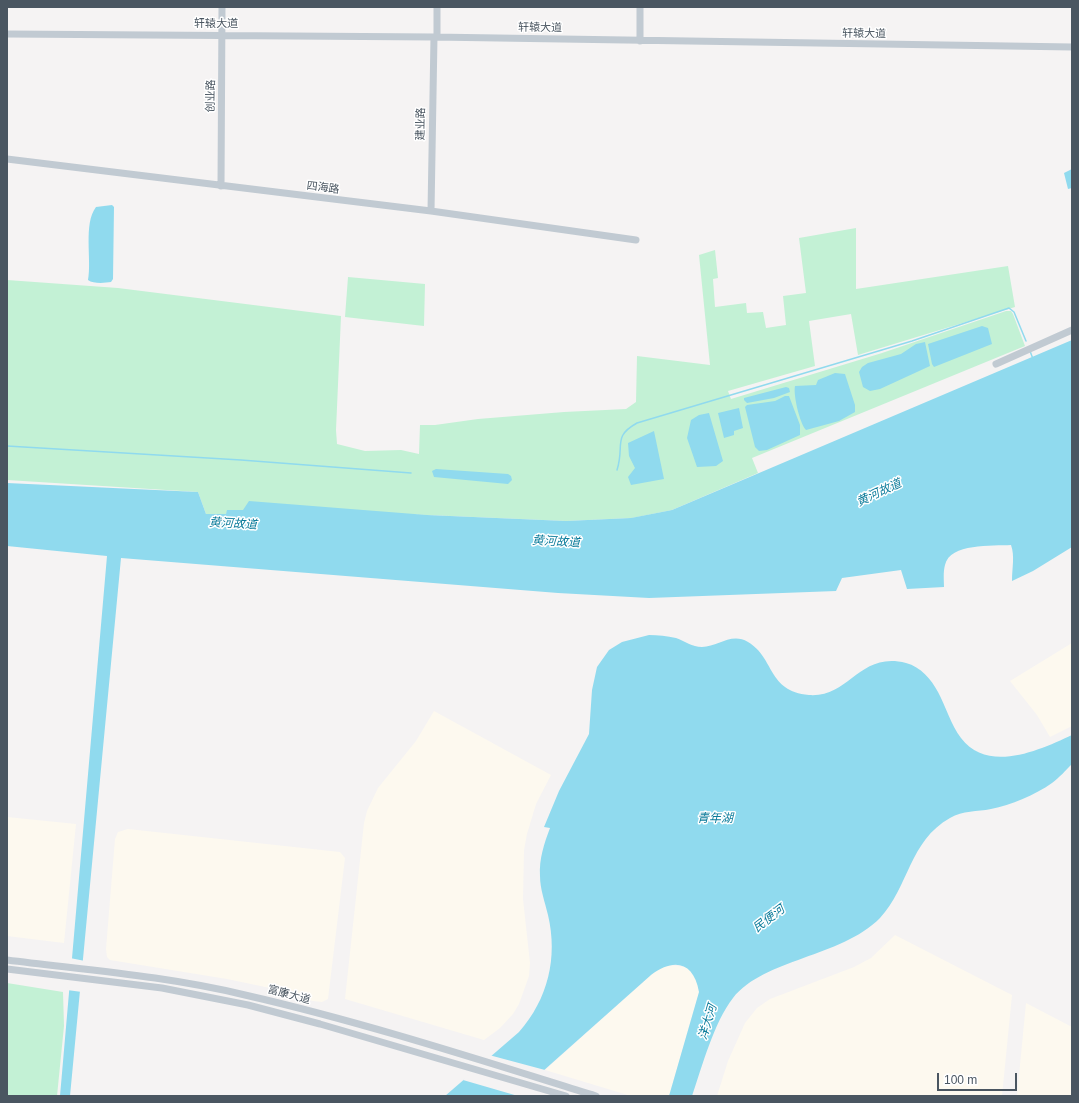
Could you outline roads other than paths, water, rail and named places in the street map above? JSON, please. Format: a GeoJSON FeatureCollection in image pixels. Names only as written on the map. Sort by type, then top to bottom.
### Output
{"type":"FeatureCollection","features":[{"type":"Feature","properties":{"kind":"street","name":"创业路"},"geometry":{"type":"LineString","coordinates":[[221,186],[222,7]]}},
{"type":"Feature","properties":{"kind":"street","name":"建业路"},"geometry":{"type":"LineString","coordinates":[[431,211],[437,7]]}},
{"type":"Feature","properties":{"kind":"street"},"geometry":{"type":"LineString","coordinates":[[640,7],[640,41]]}},
{"type":"Feature","properties":{"kind":"street","name":"轩辕大道"},"geometry":{"type":"LineString","coordinates":[[7,34],[435,37],[1072,47]]}},
{"type":"Feature","properties":{"kind":"street","name":"四海路"},"geometry":{"type":"LineString","coordinates":[[7,159],[431,211],[636,240]]}},
{"type":"Feature","properties":{"kind":"street"},"geometry":{"type":"LineString","coordinates":[[996,364],[1072,330]]}},
{"type":"Feature","properties":{"kind":"street","name":"富康大道"},"geometry":{"type":"LineString","coordinates":[[7,960],[159,978],[244,994],[485,1062],[585,1094]]}},
{"type":"Feature","properties":{"kind":"street","name":"富康大道"},"geometry":{"type":"LineString","coordinates":[[7,968],[162,988],[248,1005],[320,1024],[566,1096]]}},
{"type":"Feature","properties":{"kind":"street"},"geometry":{"type":"LineString","coordinates":[[585,1094],[596,1096]]}},
{"type":"Feature","properties":{"kind":"water"},"geometry":{"type":"Polygon","coordinates":[[[1072,169],[1072,188],[1068,189],[1064,173],[1072,169]]]}},
{"type":"Feature","properties":{"kind":"water"},"geometry":{"type":"Polygon","coordinates":[[[112,205],[114,207],[113,279],[111,282],[93,282],[88,280],[89,232],[92,214],[96,207],[112,205]]]}},
{"type":"Feature","properties":{"kind":"water"},"geometry":{"type":"Polygon","coordinates":[[[982,326],[988,328],[992,344],[934,367],[928,344],[982,326]]]}},
{"type":"Feature","properties":{"kind":"water","name":"黄河故道"},"geometry":{"type":"Polygon","coordinates":[[[1072,340],[1072,547],[1033,571],[1012,581],[1013,558],[1011,545],[973,547],[963,549],[955,553],[948,558],[945,565],[944,587],[907,589],[901,570],[842,578],[836,591],[649,598],[558,593],[121,558],[70,1096],[60,1096],[107,556],[7,546],[7,483],[198,492],[206,514],[226,514],[227,510],[243,510],[249,501],[427,515],[566,521],[631,518],[672,510],[1072,340]]]}},
{"type":"Feature","properties":{"kind":"water"},"geometry":{"type":"Polygon","coordinates":[[[925,342],[930,366],[880,389],[870,391],[863,387],[859,372],[862,367],[868,363],[901,354],[916,344],[925,342]]]}},
{"type":"Feature","properties":{"kind":"water"},"geometry":{"type":"Polygon","coordinates":[[[835,373],[845,374],[855,405],[855,412],[839,421],[806,430],[801,422],[795,396],[795,386],[816,385],[818,380],[835,373]]]}},
{"type":"Feature","properties":{"kind":"water"},"geometry":{"type":"Polygon","coordinates":[[[786,387],[789,388],[790,392],[774,398],[747,403],[744,400],[744,398],[786,387]]]}},
{"type":"Feature","properties":{"kind":"water"},"geometry":{"type":"Polygon","coordinates":[[[785,396],[789,396],[800,425],[800,435],[767,450],[759,451],[755,447],[745,407],[747,405],[775,401],[785,396]]]}},
{"type":"Feature","properties":{"kind":"water"},"geometry":{"type":"Polygon","coordinates":[[[739,408],[743,428],[734,431],[734,435],[724,438],[718,413],[739,408]]]}},
{"type":"Feature","properties":{"kind":"water"},"geometry":{"type":"Polygon","coordinates":[[[709,413],[723,461],[716,466],[697,467],[687,438],[691,420],[699,415],[709,413]]]}},
{"type":"Feature","properties":{"kind":"water"},"geometry":{"type":"Polygon","coordinates":[[[654,431],[664,479],[631,485],[628,477],[635,468],[629,456],[628,443],[654,431]]]}},
{"type":"Feature","properties":{"kind":"water"},"geometry":{"type":"Polygon","coordinates":[[[436,469],[508,474],[511,476],[512,480],[508,484],[434,477],[432,471],[436,469]]]}},
{"type":"Feature","properties":{"kind":"water","name":"青年湖"},"geometry":{"type":"Polygon","coordinates":[[[649,635],[676,638],[698,647],[714,645],[730,639],[742,639],[757,649],[763,656],[778,681],[795,692],[809,695],[823,694],[835,690],[865,669],[877,663],[890,661],[906,663],[916,667],[925,674],[932,683],[938,692],[957,733],[972,749],[985,755],[1000,757],[1015,756],[1045,747],[1072,735],[1072,764],[1052,783],[1023,799],[986,810],[965,812],[950,818],[936,828],[926,839],[910,865],[890,906],[880,918],[864,931],[845,942],[764,974],[747,985],[733,998],[720,1019],[709,1045],[692,1096],[669,1096],[699,992],[693,975],[688,969],[675,965],[660,969],[651,975],[515,1096],[445,1096],[519,1032],[529,1019],[544,992],[551,962],[552,947],[551,931],[540,881],[541,858],[550,828],[544,827],[559,791],[589,734],[592,690],[597,667],[609,650],[622,642],[649,635]]]}},
{"type":"Feature","properties":{"kind":"waterway"},"geometry":{"type":"LineString","coordinates":[[617,470],[622,437],[629,428],[637,423],[912,341],[1009,308],[1014,312],[1026,341]]}},
{"type":"Feature","properties":{"kind":"waterway"},"geometry":{"type":"LineString","coordinates":[[1030,351],[1033,359]]}},
{"type":"Feature","properties":{"kind":"waterway"},"geometry":{"type":"LineString","coordinates":[[7,446],[241,460],[411,473]]}},
{"type":"Feature","properties":{"kind":"water label","name":"民便河"},"geometry":{"type":"Point","coordinates":[769,919]}},
{"type":"Feature","properties":{"kind":"water label","name":"洋大河"},"geometry":{"type":"Point","coordinates":[708,1022]}}]}
